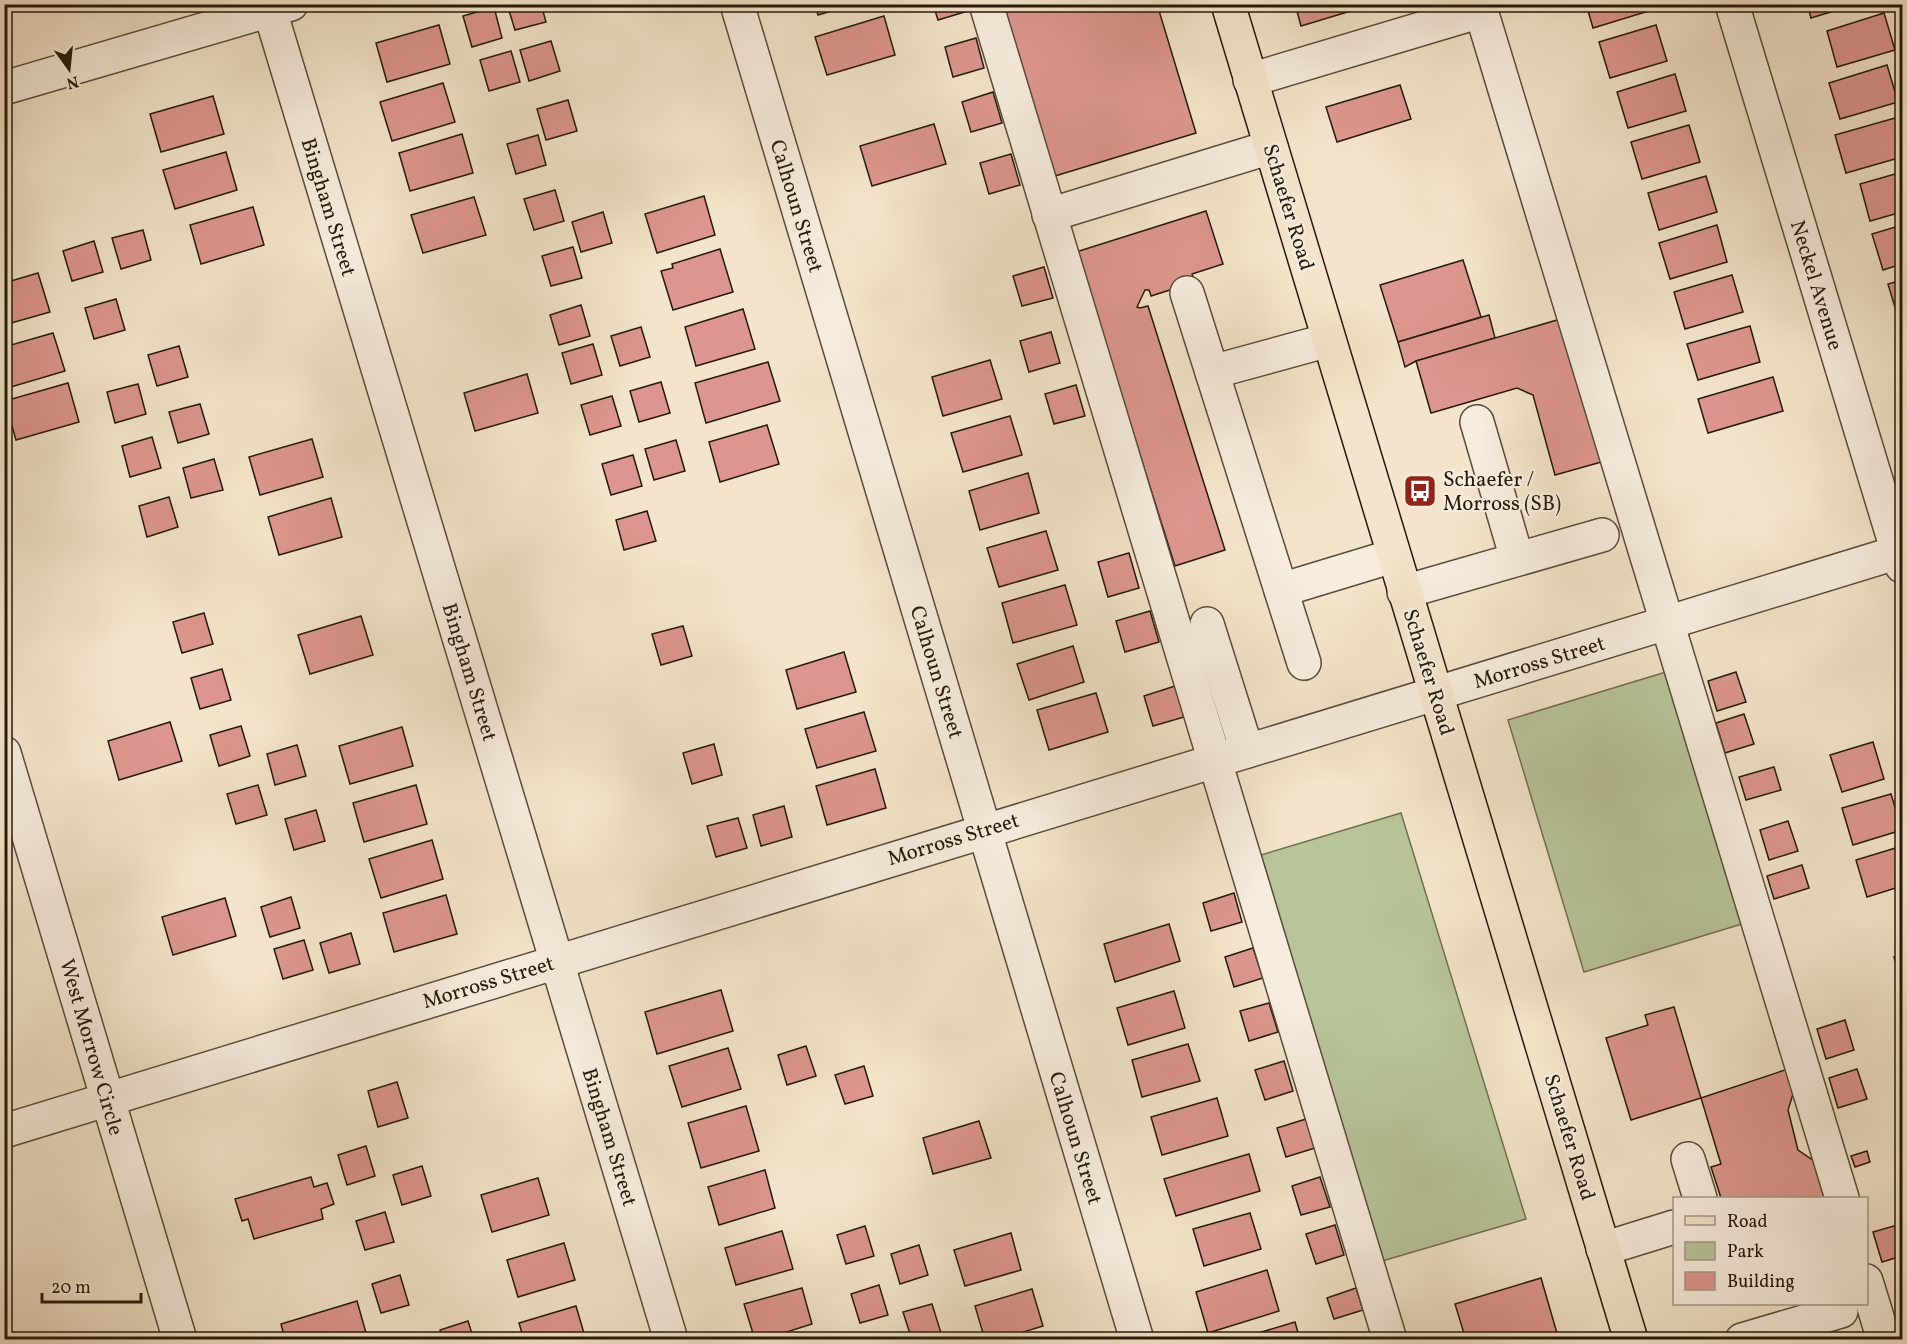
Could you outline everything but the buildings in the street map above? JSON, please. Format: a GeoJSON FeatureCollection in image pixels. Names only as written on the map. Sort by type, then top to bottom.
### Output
{"type":"FeatureCollection","features":[{"type":"Feature","properties":{"kind":"main road","name":"Schaefer Road"},"geometry":{"type":"LineString","coordinates":[[1228,4],[1631,1340]]}},
{"type":"Feature","properties":{"kind":"street","name":"Calhoun Street"},"geometry":{"type":"LineString","coordinates":[[737,4],[1137,1340]]}},
{"type":"Feature","properties":{"kind":"street"},"geometry":{"type":"LineString","coordinates":[[986,4],[1390,1340]]}},
{"type":"Feature","properties":{"kind":"street","name":"Neckel Avenue"},"geometry":{"type":"LineString","coordinates":[[1732,4],[1901,556]]}},
{"type":"Feature","properties":{"kind":"street"},"geometry":{"type":"LineString","coordinates":[[4,88],[276,7]]}},
{"type":"Feature","properties":{"kind":"street","name":"Bingham Street"},"geometry":{"type":"LineString","coordinates":[[276,7],[671,1340]]}},
{"type":"Feature","properties":{"kind":"street"},"geometry":{"type":"LineString","coordinates":[[1250,80],[1480,8],[1842,1197]]}},
{"type":"Feature","properties":{"kind":"street"},"geometry":{"type":"LineString","coordinates":[[1049,215],[1215,162],[1271,147]]}},
{"type":"Feature","properties":{"kind":"street"},"geometry":{"type":"LineString","coordinates":[[1187,293],[1304,663]]}},
{"type":"Feature","properties":{"kind":"street"},"geometry":{"type":"LineString","coordinates":[[1212,372],[1329,340]]}},
{"type":"Feature","properties":{"kind":"street"},"geometry":{"type":"LineString","coordinates":[[1477,422],[1517,559]]}},
{"type":"Feature","properties":{"kind":"street"},"geometry":{"type":"LineString","coordinates":[[1404,592],[1602,535]]}},
{"type":"Feature","properties":{"kind":"street"},"geometry":{"type":"LineString","coordinates":[[1281,590],[1394,556]]}},
{"type":"Feature","properties":{"kind":"street","name":"Morross Street"},"geometry":{"type":"LineString","coordinates":[[4,1131],[1667,622],[1901,556]]}},
{"type":"Feature","properties":{"kind":"street"},"geometry":{"type":"LineString","coordinates":[[1207,624],[1246,751]]}},
{"type":"Feature","properties":{"kind":"street","name":"West Morrow Circle"},"geometry":{"type":"LineString","coordinates":[[4,753],[180,1340]]}},
{"type":"Feature","properties":{"kind":"street"},"geometry":{"type":"LineString","coordinates":[[1688,1159],[1700,1197]]}},
{"type":"Feature","properties":{"kind":"street"},"geometry":{"type":"LineString","coordinates":[[1603,1249],[1673,1227]]}},
{"type":"Feature","properties":{"kind":"street"},"geometry":{"type":"LineString","coordinates":[[1868,1288],[1884,1340]]}},
{"type":"Feature","properties":{"kind":"street"},"geometry":{"type":"LineString","coordinates":[[1742,1340],[1841,1311]]}},
{"type":"Feature","properties":{"kind":"green space"},"geometry":{"type":"Polygon","coordinates":[[[1666,672],[1742,924],[1584,972],[1508,720],[1666,672]]]}},
{"type":"Feature","properties":{"kind":"green space"},"geometry":{"type":"Polygon","coordinates":[[[1401,813],[1526,1219],[1382,1261],[1261,855],[1401,813]]]}},
{"type":"Feature","properties":{"kind":"place","name":"Schaefer / Morross (SB)"},"geometry":{"type":"Point","coordinates":[1420,491]}}]}
